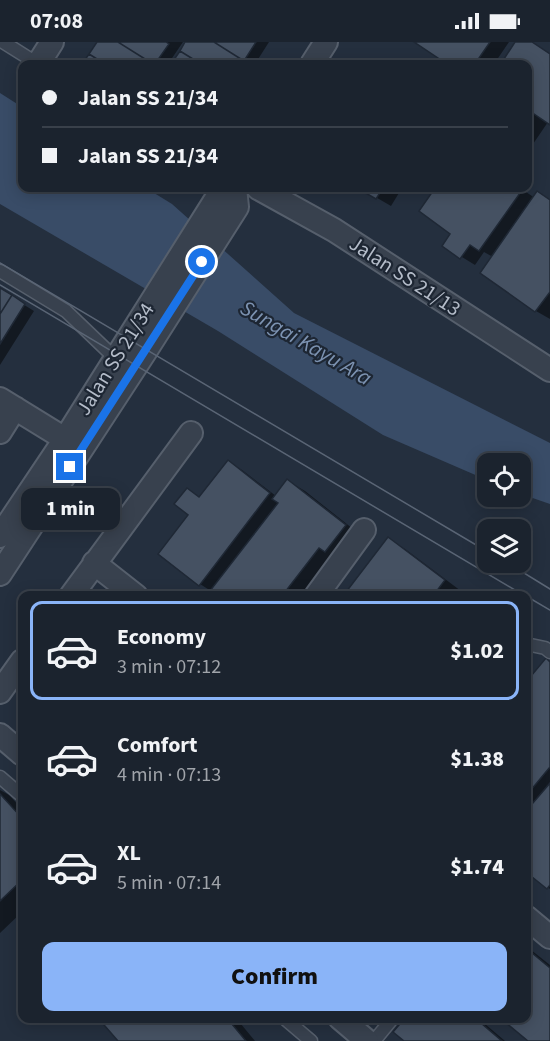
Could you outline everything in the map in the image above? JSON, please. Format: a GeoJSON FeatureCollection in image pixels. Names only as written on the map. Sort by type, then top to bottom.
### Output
{"type":"FeatureCollection","features":[{"type":"Feature","properties":{"kind":"street"},"geometry":{"type":"LineString","coordinates":[[41,60],[52,42]]}},
{"type":"Feature","properties":{"kind":"street"},"geometry":{"type":"LineString","coordinates":[[315,60],[326,42]]}},
{"type":"Feature","properties":{"kind":"street","name":"Jalan SS 21/13"},"geometry":{"type":"LineString","coordinates":[[265,192],[334,230],[550,370]]}},
{"type":"Feature","properties":{"kind":"street","name":"Jalan SS 21/34"},"geometry":{"type":"LineString","coordinates":[[0,536],[73,444],[231,195]]}},
{"type":"Feature","properties":{"kind":"street","name":"Jalan SS 21/34"},"geometry":{"type":"LineString","coordinates":[[0,574],[73,444],[116,358],[136,345]]}},
{"type":"Feature","properties":{"kind":"street"},"geometry":{"type":"LineString","coordinates":[[0,432],[8,404],[73,444]]}},
{"type":"Feature","properties":{"kind":"street"},"geometry":{"type":"LineString","coordinates":[[74,591],[190,433]]}},
{"type":"Feature","properties":{"kind":"street"},"geometry":{"type":"LineString","coordinates":[[320,591],[364,530]]}},
{"type":"Feature","properties":{"kind":"street"},"geometry":{"type":"LineString","coordinates":[[94,563],[130,591]]}},
{"type":"Feature","properties":{"kind":"street"},"geometry":{"type":"LineString","coordinates":[[0,692],[18,667]]}},
{"type":"Feature","properties":{"kind":"street"},"geometry":{"type":"LineString","coordinates":[[0,735],[18,751]]}},
{"type":"Feature","properties":{"kind":"street"},"geometry":{"type":"LineString","coordinates":[[531,920],[549,933]]}},
{"type":"Feature","properties":{"kind":"street"},"geometry":{"type":"LineString","coordinates":[[346,1023],[367,1041]]}},
{"type":"Feature","properties":{"kind":"lane"},"geometry":{"type":"LineString","coordinates":[[3,42],[32,60]]}},
{"type":"Feature","properties":{"kind":"lane"},"geometry":{"type":"LineString","coordinates":[[0,271],[66,311],[116,358]]}},
{"type":"Feature","properties":{"kind":"lane"},"geometry":{"type":"LineString","coordinates":[[531,645],[545,648],[550,652]]}},
{"type":"Feature","properties":{"kind":"lane"},"geometry":{"type":"LineString","coordinates":[[0,777],[18,793]]}},
{"type":"Feature","properties":{"kind":"lane"},"geometry":{"type":"LineString","coordinates":[[290,1023],[311,1041]]}},
{"type":"Feature","properties":{"kind":"lane"},"geometry":{"type":"LineString","coordinates":[[375,1041],[389,1023]]}},
{"type":"Feature","properties":{"kind":"water","name":"Sungai Kayu Ara"},"geometry":{"type":"Polygon","coordinates":[[[0,93],[18,104],[18,192],[152,192],[172,204],[294,313],[550,443],[550,504],[531,497],[531,453],[477,453],[477,476],[383,435],[218,331],[0,204],[0,93]]]}},
{"type":"Feature","properties":{"kind":"building"},"geometry":{"type":"Polygon","coordinates":[[[97,42],[118,42],[147,60],[99,60],[89,54],[97,42]]]}},
{"type":"Feature","properties":{"kind":"building"},"geometry":{"type":"Polygon","coordinates":[[[118,42],[166,42],[169,44],[158,60],[147,60],[118,42]]]}},
{"type":"Feature","properties":{"kind":"building"},"geometry":{"type":"Polygon","coordinates":[[[185,42],[214,42],[242,60],[195,60],[180,51],[185,42]]]}},
{"type":"Feature","properties":{"kind":"building"},"geometry":{"type":"Polygon","coordinates":[[[214,42],[256,42],[242,60],[214,42]]]}},
{"type":"Feature","properties":{"kind":"building"},"geometry":{"type":"Polygon","coordinates":[[[414,42],[490,42],[478,60],[441,60],[414,42]]]}},
{"type":"Feature","properties":{"kind":"building"},"geometry":{"type":"Polygon","coordinates":[[[515,42],[532,42],[550,54],[550,125],[534,114],[532,117],[532,60],[503,60],[515,42]]]}},
{"type":"Feature","properties":{"kind":"building"},"geometry":{"type":"Polygon","coordinates":[[[180,51],[195,60],[174,60],[180,51]]]}},
{"type":"Feature","properties":{"kind":"building"},"geometry":{"type":"Polygon","coordinates":[[[89,54],[99,60],[85,60],[89,54]]]}},
{"type":"Feature","properties":{"kind":"building"},"geometry":{"type":"Polygon","coordinates":[[[537,191],[550,200],[550,292],[535,312],[480,273],[537,191]]]}},
{"type":"Feature","properties":{"kind":"building"},"geometry":{"type":"Polygon","coordinates":[[[364,192],[380,192],[376,199],[364,192]]]}},
{"type":"Feature","properties":{"kind":"building"},"geometry":{"type":"Polygon","coordinates":[[[432,192],[521,192],[479,251],[470,245],[460,259],[442,246],[450,234],[419,211],[432,192]]]}},
{"type":"Feature","properties":{"kind":"building"},"geometry":{"type":"Polygon","coordinates":[[[0,288],[12,295],[0,314],[0,288]]]}},
{"type":"Feature","properties":{"kind":"building"},"geometry":{"type":"Polygon","coordinates":[[[12,295],[25,304],[0,344],[0,314],[12,295]]]}},
{"type":"Feature","properties":{"kind":"building"},"geometry":{"type":"Polygon","coordinates":[[[228,460],[270,493],[199,586],[158,554],[188,515],[174,504],[187,488],[199,497],[228,460]]]}},
{"type":"Feature","properties":{"kind":"building"},"geometry":{"type":"Polygon","coordinates":[[[287,479],[346,525],[325,552],[319,548],[286,591],[210,591],[278,503],[272,499],[287,479]]]}},
{"type":"Feature","properties":{"kind":"building"},"geometry":{"type":"Polygon","coordinates":[[[388,537],[445,580],[437,591],[347,591],[388,537]]]}},
{"type":"Feature","properties":{"kind":"building"},"geometry":{"type":"Polygon","coordinates":[[[546,658],[550,662],[550,767],[531,790],[531,676],[546,658]]]}},
{"type":"Feature","properties":{"kind":"building"},"geometry":{"type":"Polygon","coordinates":[[[550,783],[550,885],[547,889],[531,876],[531,805],[550,783]]]}},
{"type":"Feature","properties":{"kind":"building"},"geometry":{"type":"Polygon","coordinates":[[[0,794],[18,814],[18,884],[0,901],[0,794]]]}},
{"type":"Feature","properties":{"kind":"building"},"geometry":{"type":"Polygon","coordinates":[[[531,952],[550,968],[550,1041],[528,1041],[506,1023],[531,1023],[531,952]]]}},
{"type":"Feature","properties":{"kind":"building"},"geometry":{"type":"Polygon","coordinates":[[[102,1023],[231,1023],[246,1041],[118,1041],[102,1023]]]}},
{"type":"Feature","properties":{"kind":"building"},"geometry":{"type":"Polygon","coordinates":[[[401,1023],[481,1023],[502,1041],[404,1041],[393,1032],[401,1023]]]}},
{"type":"Feature","properties":{"kind":"tram line"},"geometry":{"type":"LineString","coordinates":[[0,263],[477,545]]}},
{"type":"Feature","properties":{"kind":"tram line"},"geometry":{"type":"LineString","coordinates":[[0,285],[517,591]]}},
{"type":"Feature","properties":{"kind":"tram line"},"geometry":{"type":"LineString","coordinates":[[524,573],[550,589]]}},
{"type":"Feature","properties":{"kind":"tram line"},"geometry":{"type":"LineString","coordinates":[[531,599],[550,610]]}},
{"type":"Feature","properties":{"kind":"route"},"geometry":{"type":"LineString","coordinates":[[70,467],[202,262]]}}]}
